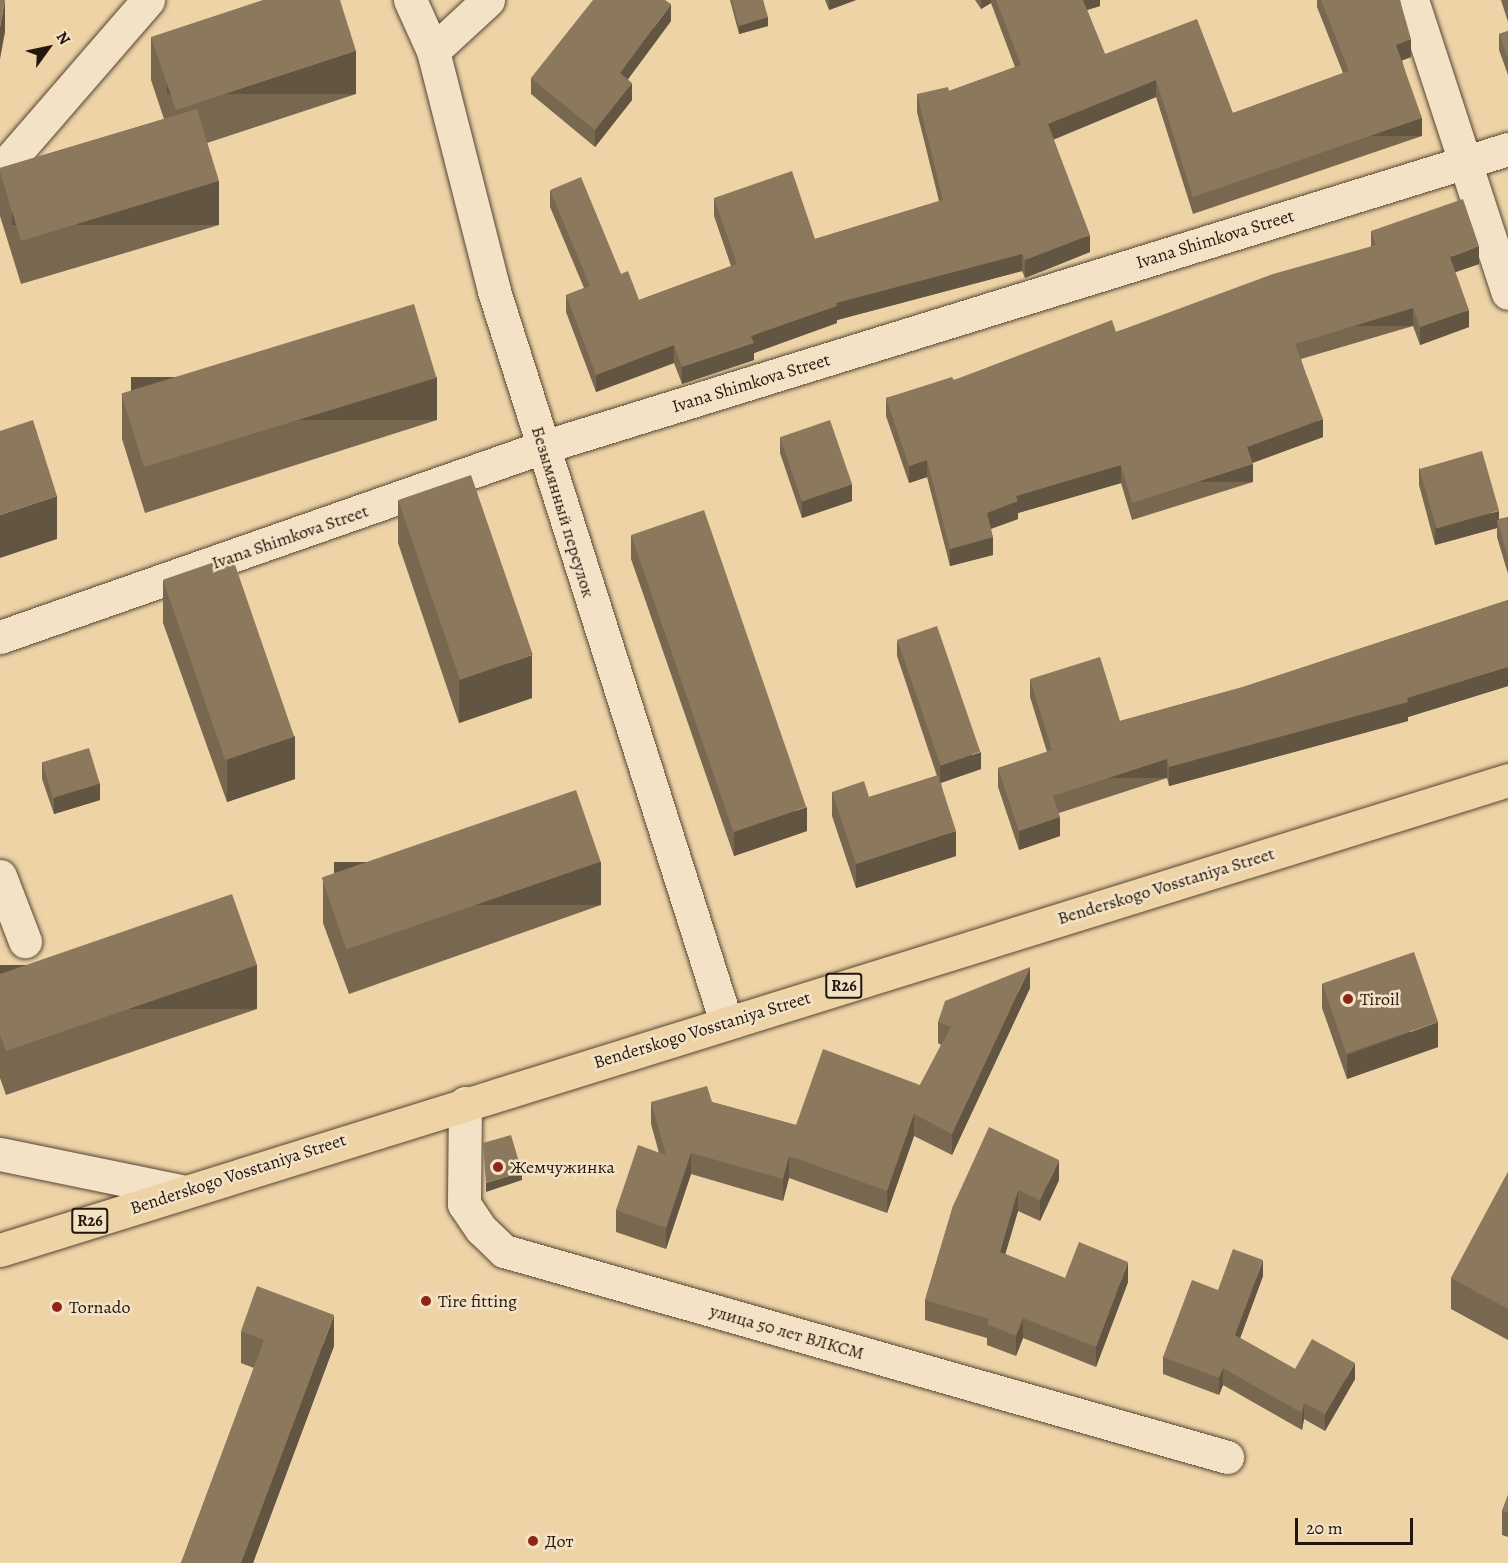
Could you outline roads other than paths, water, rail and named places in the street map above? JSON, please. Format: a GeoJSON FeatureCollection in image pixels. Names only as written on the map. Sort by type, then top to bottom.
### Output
{"type":"FeatureCollection","features":[{"type":"Feature","properties":{"kind":"main road","name":"Benderskogo Vosstaniya Street"},"geometry":{"type":"LineString","coordinates":[[0,1250],[180,1191],[1508,780]]}},
{"type":"Feature","properties":{"kind":"street","name":"Безымянный переулок"},"geometry":{"type":"LineString","coordinates":[[410,0],[433,51],[494,291],[726,1022]]}},
{"type":"Feature","properties":{"kind":"street"},"geometry":{"type":"LineString","coordinates":[[433,51],[488,0]]}},
{"type":"Feature","properties":{"kind":"street"},"geometry":{"type":"LineString","coordinates":[[1412,0],[1508,293]]}},
{"type":"Feature","properties":{"kind":"street"},"geometry":{"type":"LineString","coordinates":[[0,171],[141,2]]}},
{"type":"Feature","properties":{"kind":"street","name":"Ivana Shimkova Street"},"geometry":{"type":"LineString","coordinates":[[0,637],[543,447],[1508,149]]}},
{"type":"Feature","properties":{"kind":"street"},"geometry":{"type":"LineString","coordinates":[[0,876],[25,941]]}},
{"type":"Feature","properties":{"kind":"street","name":"улица 50 лет ВЛКСМ"},"geometry":{"type":"LineString","coordinates":[[465,1103],[464,1204],[481,1229],[504,1251],[1227,1457]]}},
{"type":"Feature","properties":{"kind":"street"},"geometry":{"type":"LineString","coordinates":[[0,1154],[180,1191]]}},
{"type":"Feature","properties":{"kind":"place","name":"Tiroil"},"geometry":{"type":"Point","coordinates":[1348,999]}},
{"type":"Feature","properties":{"kind":"place","name":"Жемчужинка"},"geometry":{"type":"Point","coordinates":[498,1167]}},
{"type":"Feature","properties":{"kind":"place","name":"Tire fitting"},"geometry":{"type":"Point","coordinates":[426,1301]}},
{"type":"Feature","properties":{"kind":"place","name":"Tornado"},"geometry":{"type":"Point","coordinates":[57,1307]}},
{"type":"Feature","properties":{"kind":"place","name":"Дот"},"geometry":{"type":"Point","coordinates":[533,1541]}}]}
